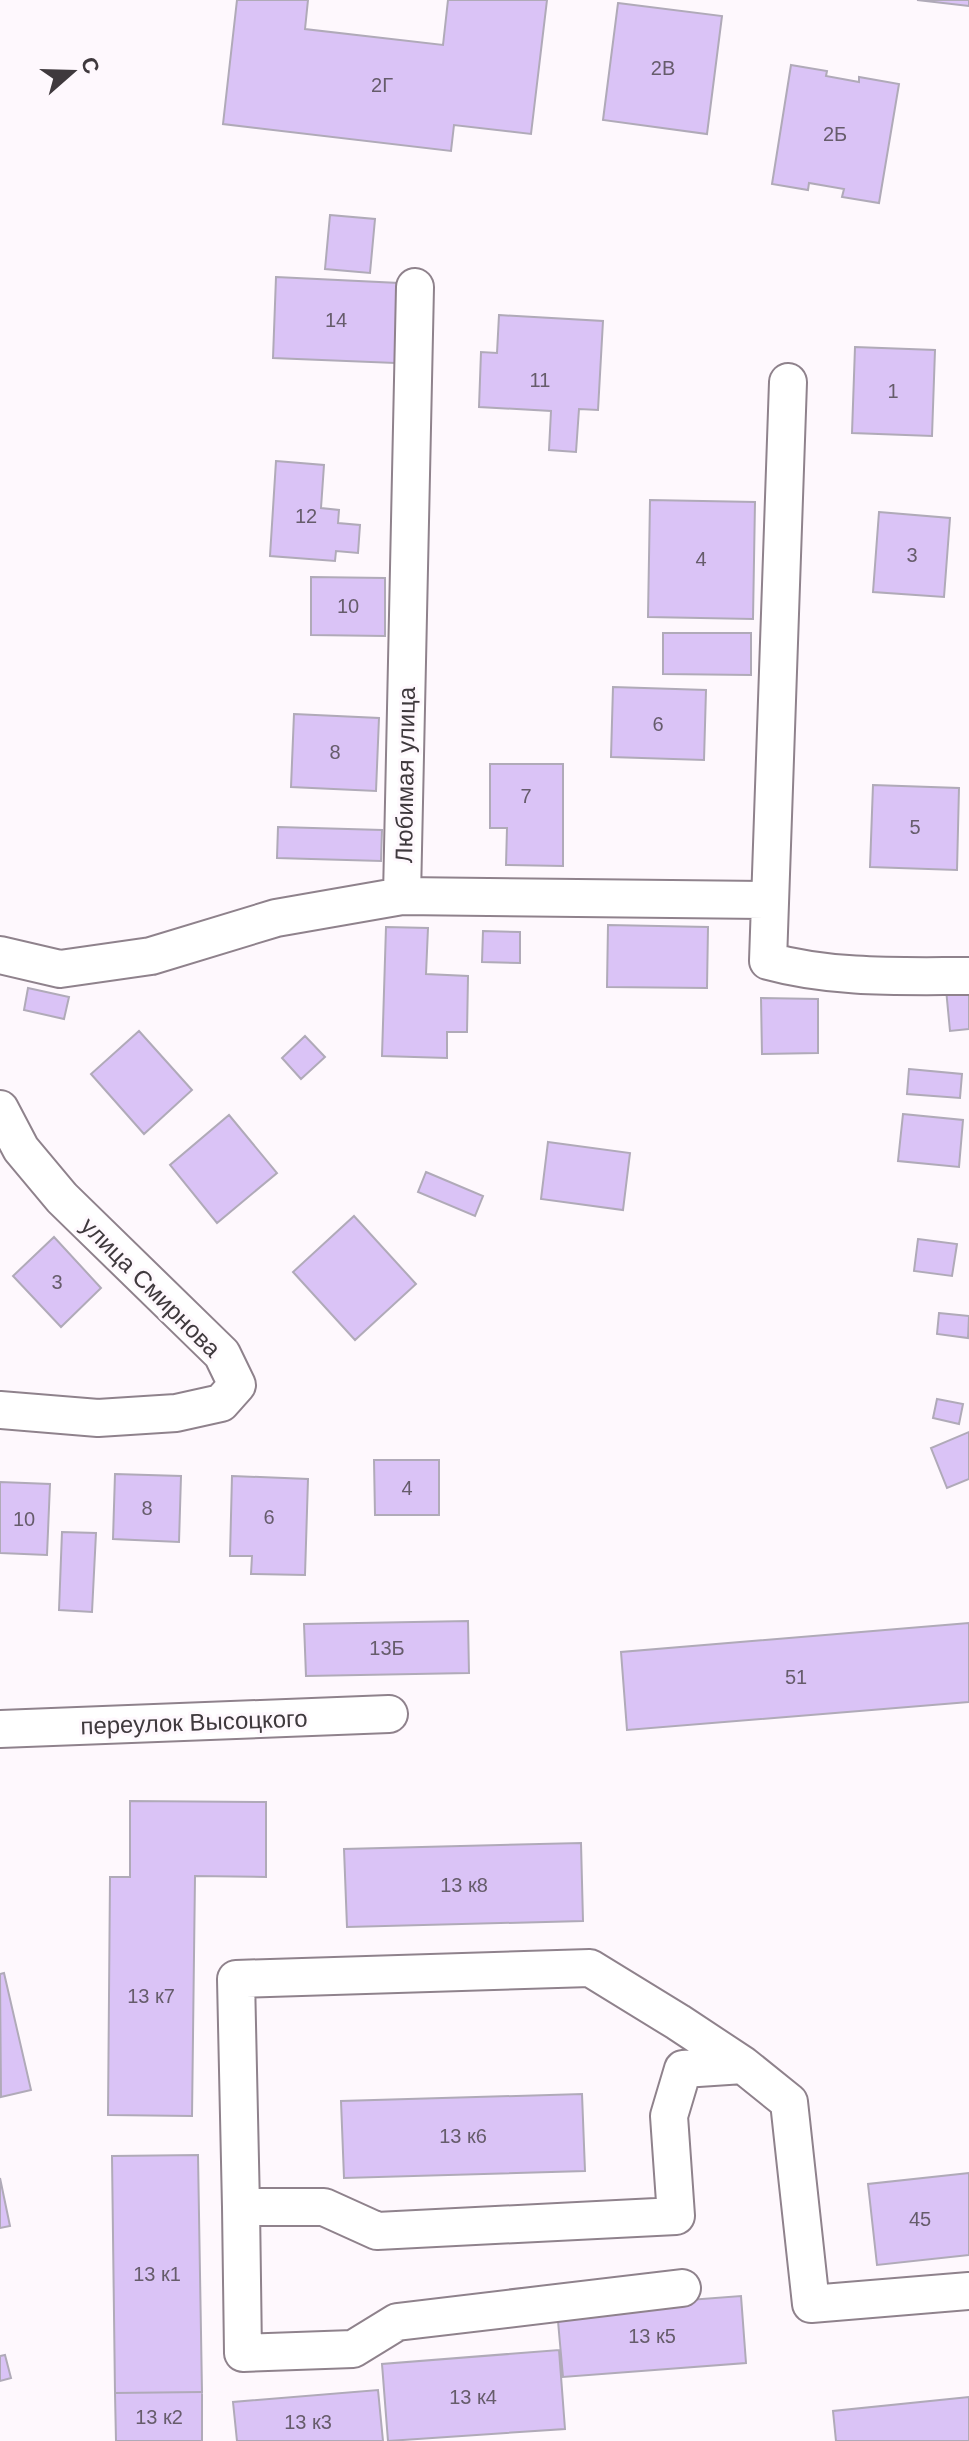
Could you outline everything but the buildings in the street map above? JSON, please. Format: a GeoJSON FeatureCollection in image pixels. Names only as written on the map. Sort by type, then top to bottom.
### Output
{"type":"FeatureCollection","features":[{"type":"Feature","properties":{"kind":"street","name":"Любимая улица"},"geometry":{"type":"LineString","coordinates":[[415,287],[402,896],[769,900]]}},
{"type":"Feature","properties":{"kind":"street"},"geometry":{"type":"LineString","coordinates":[[788,382],[768,961],[802,971],[969,976]]}},
{"type":"Feature","properties":{"kind":"street"},"geometry":{"type":"LineString","coordinates":[[0,955],[60,969],[151,956],[276,918],[402,896]]}},
{"type":"Feature","properties":{"kind":"street","name":"улица Смирнова"},"geometry":{"type":"LineString","coordinates":[[0,1109],[21,1149],[62,1198],[222,1354],[237,1385],[221,1403],[176,1413],[98,1418],[0,1410]]}},
{"type":"Feature","properties":{"kind":"street","name":"переулок Высоцкого"},"geometry":{"type":"LineString","coordinates":[[0,1729],[389,1714]]}},
{"type":"Feature","properties":{"kind":"street"},"geometry":{"type":"LineString","coordinates":[[682,2288],[397,2322],[353,2349],[243,2353],[236,1979],[590,1968],[743,2065],[789,2102],[811,2304],[969,2291]]}},
{"type":"Feature","properties":{"kind":"street"},"geometry":{"type":"LineString","coordinates":[[241,2207],[324,2207],[377,2231],[676,2216],[669,2116],[683,2069],[743,2065]]}}]}
